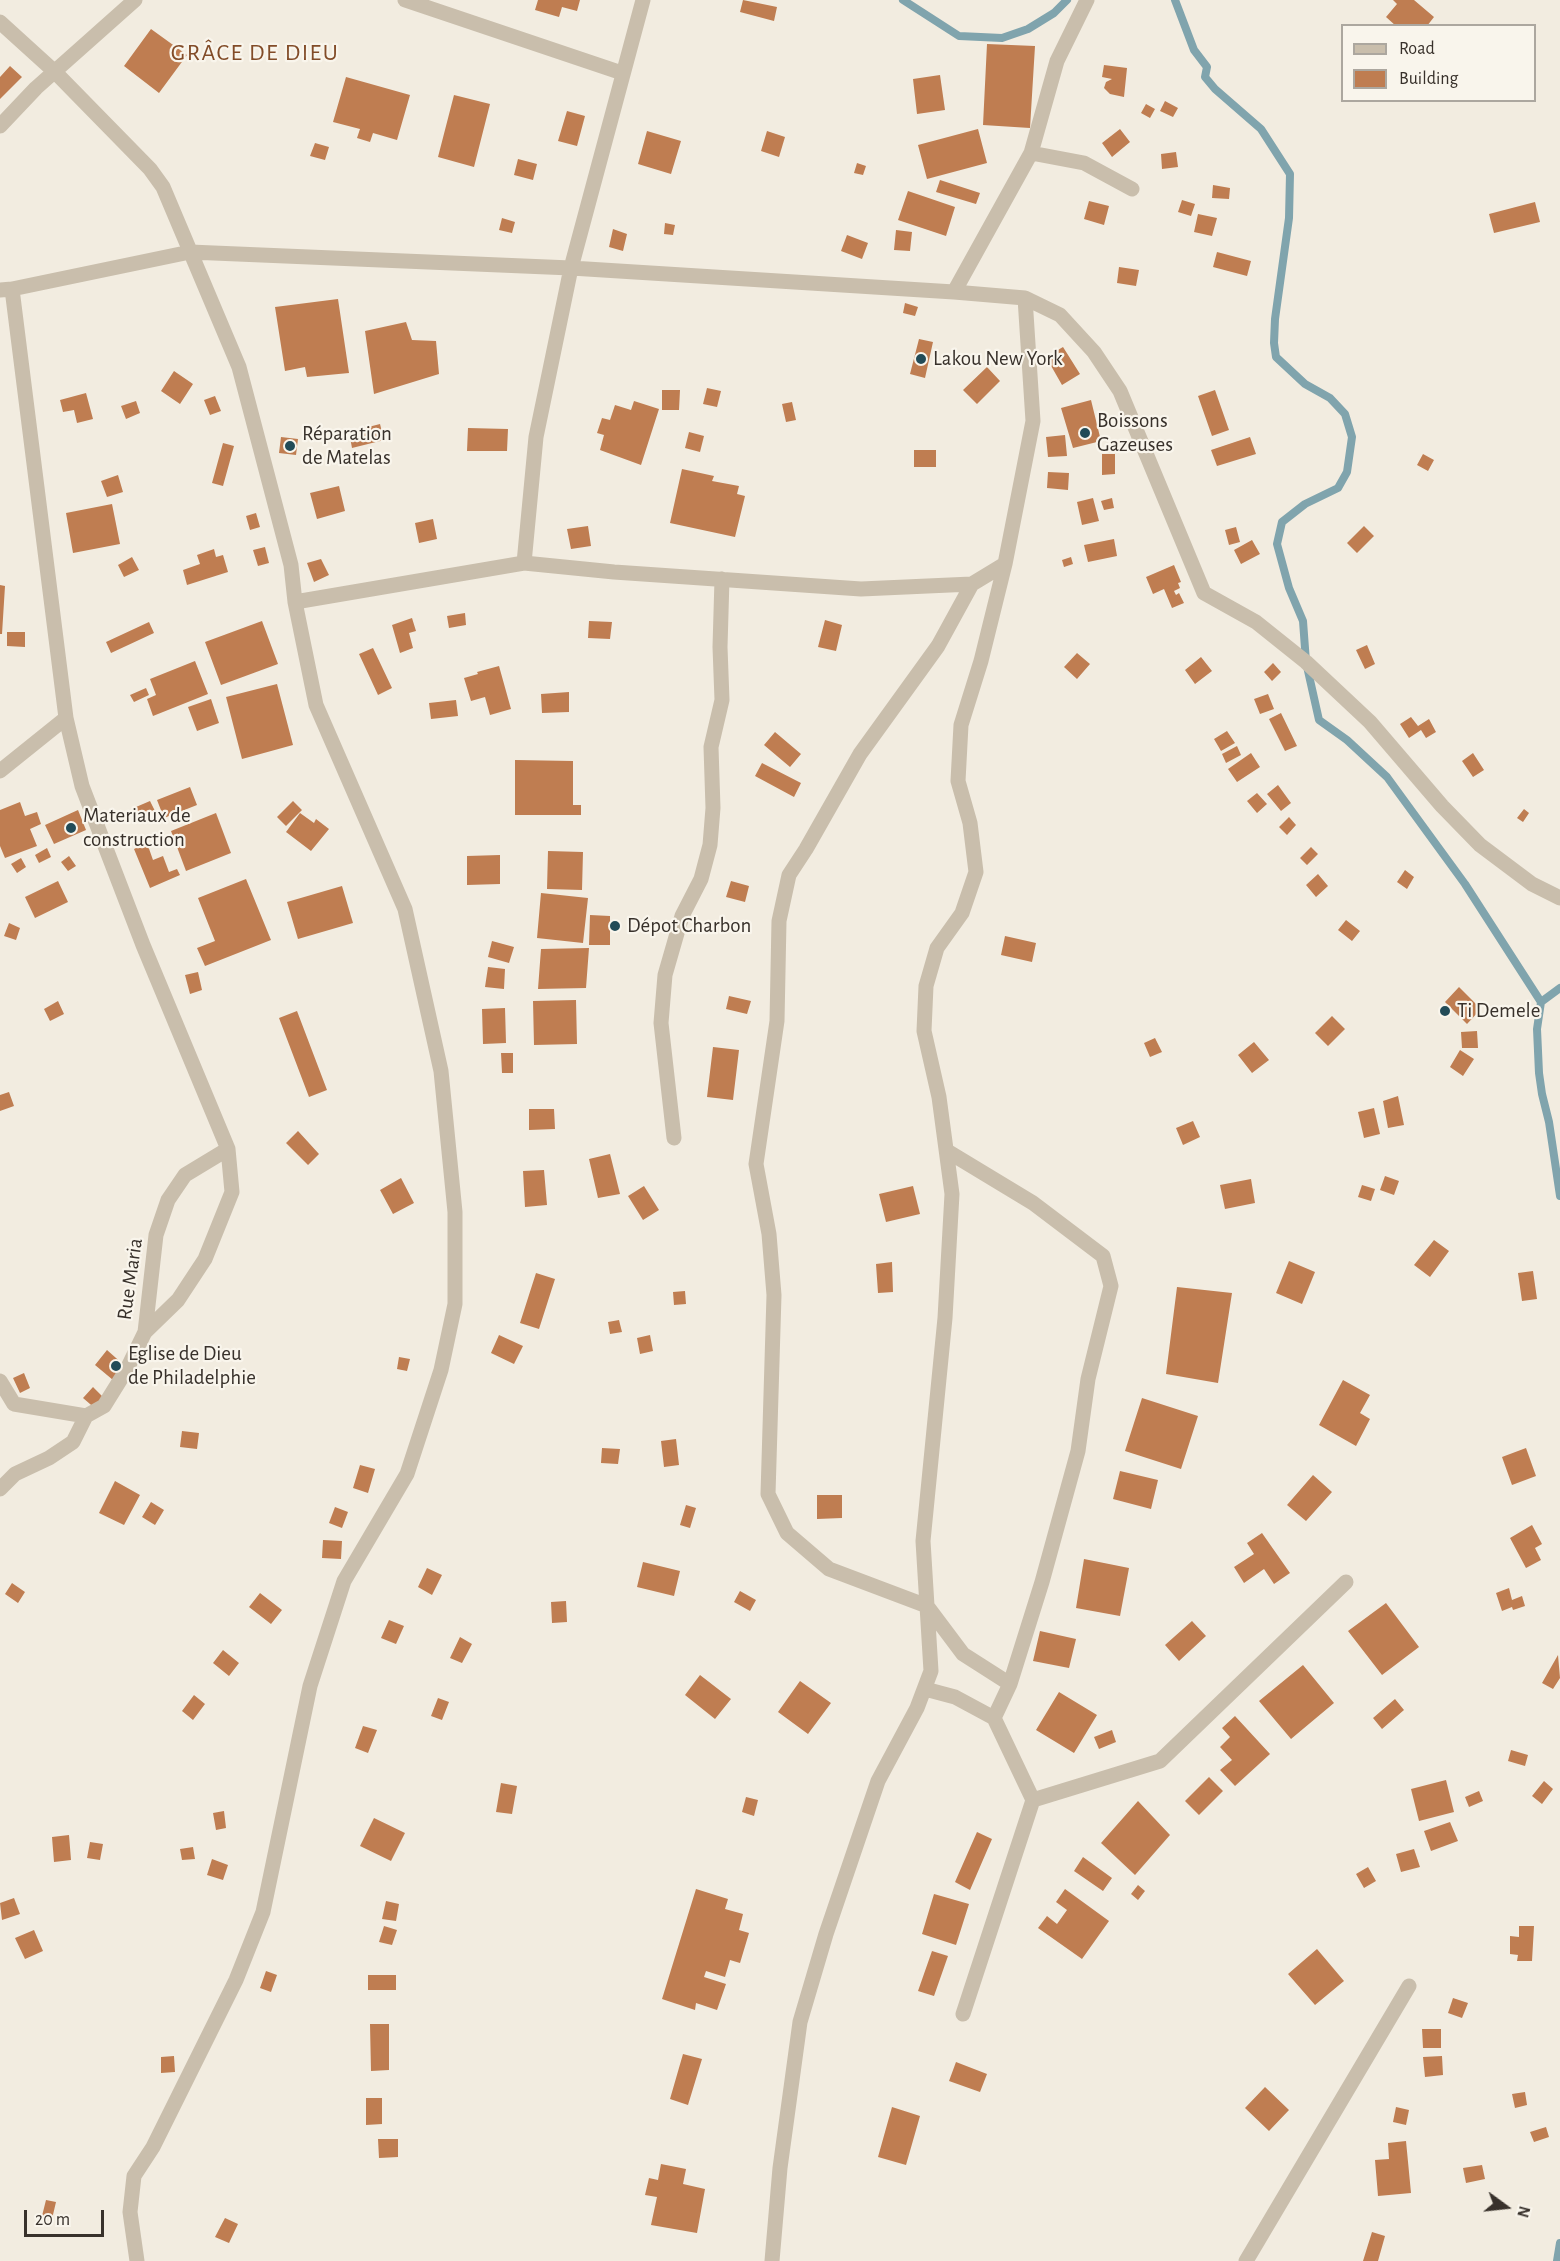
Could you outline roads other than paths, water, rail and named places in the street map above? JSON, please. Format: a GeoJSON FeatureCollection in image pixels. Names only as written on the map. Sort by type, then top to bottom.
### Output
{"type":"FeatureCollection","features":[{"type":"Feature","properties":{"kind":"street"},"geometry":{"type":"LineString","coordinates":[[0,126],[36,88],[135,0]]}},
{"type":"Feature","properties":{"kind":"street"},"geometry":{"type":"LineString","coordinates":[[405,0],[622,73]]}},
{"type":"Feature","properties":{"kind":"street"},"geometry":{"type":"LineString","coordinates":[[524,563],[536,437],[571,268],[643,0]]}},
{"type":"Feature","properties":{"kind":"street"},"geometry":{"type":"LineString","coordinates":[[954,292],[1031,153],[1057,61],[1087,0]]}},
{"type":"Feature","properties":{"kind":"street"},"geometry":{"type":"LineString","coordinates":[[0,22],[54,72],[150,169],[162,187],[239,367],[291,565],[295,602],[316,705],[405,909],[441,1071],[455,1212],[455,1304],[441,1370],[407,1474],[344,1581],[310,1686],[263,1912],[236,1980],[153,2146],[134,2176],[130,2212],[137,2261]]}},
{"type":"Feature","properties":{"kind":"street"},"geometry":{"type":"LineString","coordinates":[[1031,153],[1084,163],[1132,189]]}},
{"type":"Feature","properties":{"kind":"street"},"geometry":{"type":"LineString","coordinates":[[145,1332],[178,1300],[205,1259],[232,1192],[228,1149],[143,945],[82,786],[66,718],[6,289],[189,252],[571,268],[1025,298],[1060,315],[1094,352],[1120,391],[1204,594],[1256,622],[1306,662],[1370,722],[1442,806],[1480,845],[1532,884],[1560,898]]}},
{"type":"Feature","properties":{"kind":"street"},"geometry":{"type":"LineString","coordinates":[[772,2261],[780,2168],[800,2022],[826,1934],[878,1781],[917,1708],[931,1671],[923,1540],[945,1318],[952,1194],[939,1097],[924,1031],[926,986],[937,948],[962,913],[976,872],[970,823],[958,782],[961,725],[981,661],[1005,564],[1033,421],[1025,298]]}},
{"type":"Feature","properties":{"kind":"street"},"geometry":{"type":"LineString","coordinates":[[295,602],[524,563],[861,589],[972,584],[1005,564]]}},
{"type":"Feature","properties":{"kind":"street"},"geometry":{"type":"LineString","coordinates":[[674,1138],[660,1023],[665,975],[682,916],[701,879],[710,845],[713,808],[711,747],[722,700],[720,647],[722,579]]}},
{"type":"Feature","properties":{"kind":"street"},"geometry":{"type":"LineString","coordinates":[[972,584],[938,646],[860,754],[789,875],[779,921],[777,1021],[756,1164],[769,1234],[774,1294],[768,1494],[787,1533],[829,1569],[927,1606],[963,1654],[1010,1684]]}},
{"type":"Feature","properties":{"kind":"street"},"geometry":{"type":"LineString","coordinates":[[0,771],[66,718]]}},
{"type":"Feature","properties":{"kind":"street","name":"Rue Maria"},"geometry":{"type":"LineString","coordinates":[[0,1489],[15,1474],[50,1458],[73,1442],[86,1416],[104,1406],[127,1369],[145,1332],[156,1235],[168,1200],[185,1175],[228,1149]]}},
{"type":"Feature","properties":{"kind":"street"},"geometry":{"type":"LineString","coordinates":[[947,1151],[1033,1203],[1103,1256],[1111,1286],[1088,1379],[1078,1451],[1042,1582],[1010,1684],[994,1718]]}},
{"type":"Feature","properties":{"kind":"street"},"geometry":{"type":"LineString","coordinates":[[0,1381],[14,1404],[86,1416]]}},
{"type":"Feature","properties":{"kind":"street"},"geometry":{"type":"LineString","coordinates":[[1033,1800],[1160,1761],[1346,1582]]}},
{"type":"Feature","properties":{"kind":"street"},"geometry":{"type":"LineString","coordinates":[[925,1689],[955,1697],[994,1718],[1033,1800],[963,2014]]}},
{"type":"Feature","properties":{"kind":"street"},"geometry":{"type":"LineString","coordinates":[[1246,2261],[1409,1986]]}},
{"type":"Feature","properties":{"kind":"waterway"},"geometry":{"type":"LineString","coordinates":[[903,0],[959,36],[1002,38],[1028,29],[1054,13],[1067,0]]}},
{"type":"Feature","properties":{"kind":"waterway"},"geometry":{"type":"LineString","coordinates":[[1175,0],[1194,50],[1207,67],[1205,77],[1215,89],[1261,129],[1290,174],[1289,218],[1275,319],[1276,357],[1305,384],[1330,398],[1345,414],[1352,437],[1347,472],[1338,488],[1305,504],[1282,522],[1277,544],[1289,588],[1303,621],[1306,662],[1319,720],[1347,740],[1387,777],[1465,884],[1541,1002],[1560,988]]}},
{"type":"Feature","properties":{"kind":"waterway"},"geometry":{"type":"LineString","coordinates":[[1541,1002],[1537,1029],[1539,1073],[1560,1196]]}},
{"type":"Feature","properties":{"kind":"waterway"},"geometry":{"type":"LineString","coordinates":[[1557,2261],[1560,2243]]}},
{"type":"Feature","properties":{"kind":"place","name":"Lakou New York"},"geometry":{"type":"Point","coordinates":[921,359]}},
{"type":"Feature","properties":{"kind":"place","name":"Boissons Gazeuses"},"geometry":{"type":"Point","coordinates":[1085,433]}},
{"type":"Feature","properties":{"kind":"place","name":"Réparation de Matelas"},"geometry":{"type":"Point","coordinates":[290,446]}},
{"type":"Feature","properties":{"kind":"place","name":"Materiaux de construction"},"geometry":{"type":"Point","coordinates":[71,828]}},
{"type":"Feature","properties":{"kind":"place","name":"Dépot Charbon"},"geometry":{"type":"Point","coordinates":[615,926]}},
{"type":"Feature","properties":{"kind":"place","name":"Ti Demele"},"geometry":{"type":"Point","coordinates":[1445,1011]}},
{"type":"Feature","properties":{"kind":"place","name":"Eglise de Dieu de Philadelphie"},"geometry":{"type":"Point","coordinates":[116,1366]}},
{"type":"Feature","properties":{"kind":"district","name":"GRÂCE DE DIEU"},"geometry":{"type":"Point","coordinates":[255,53]}}]}
